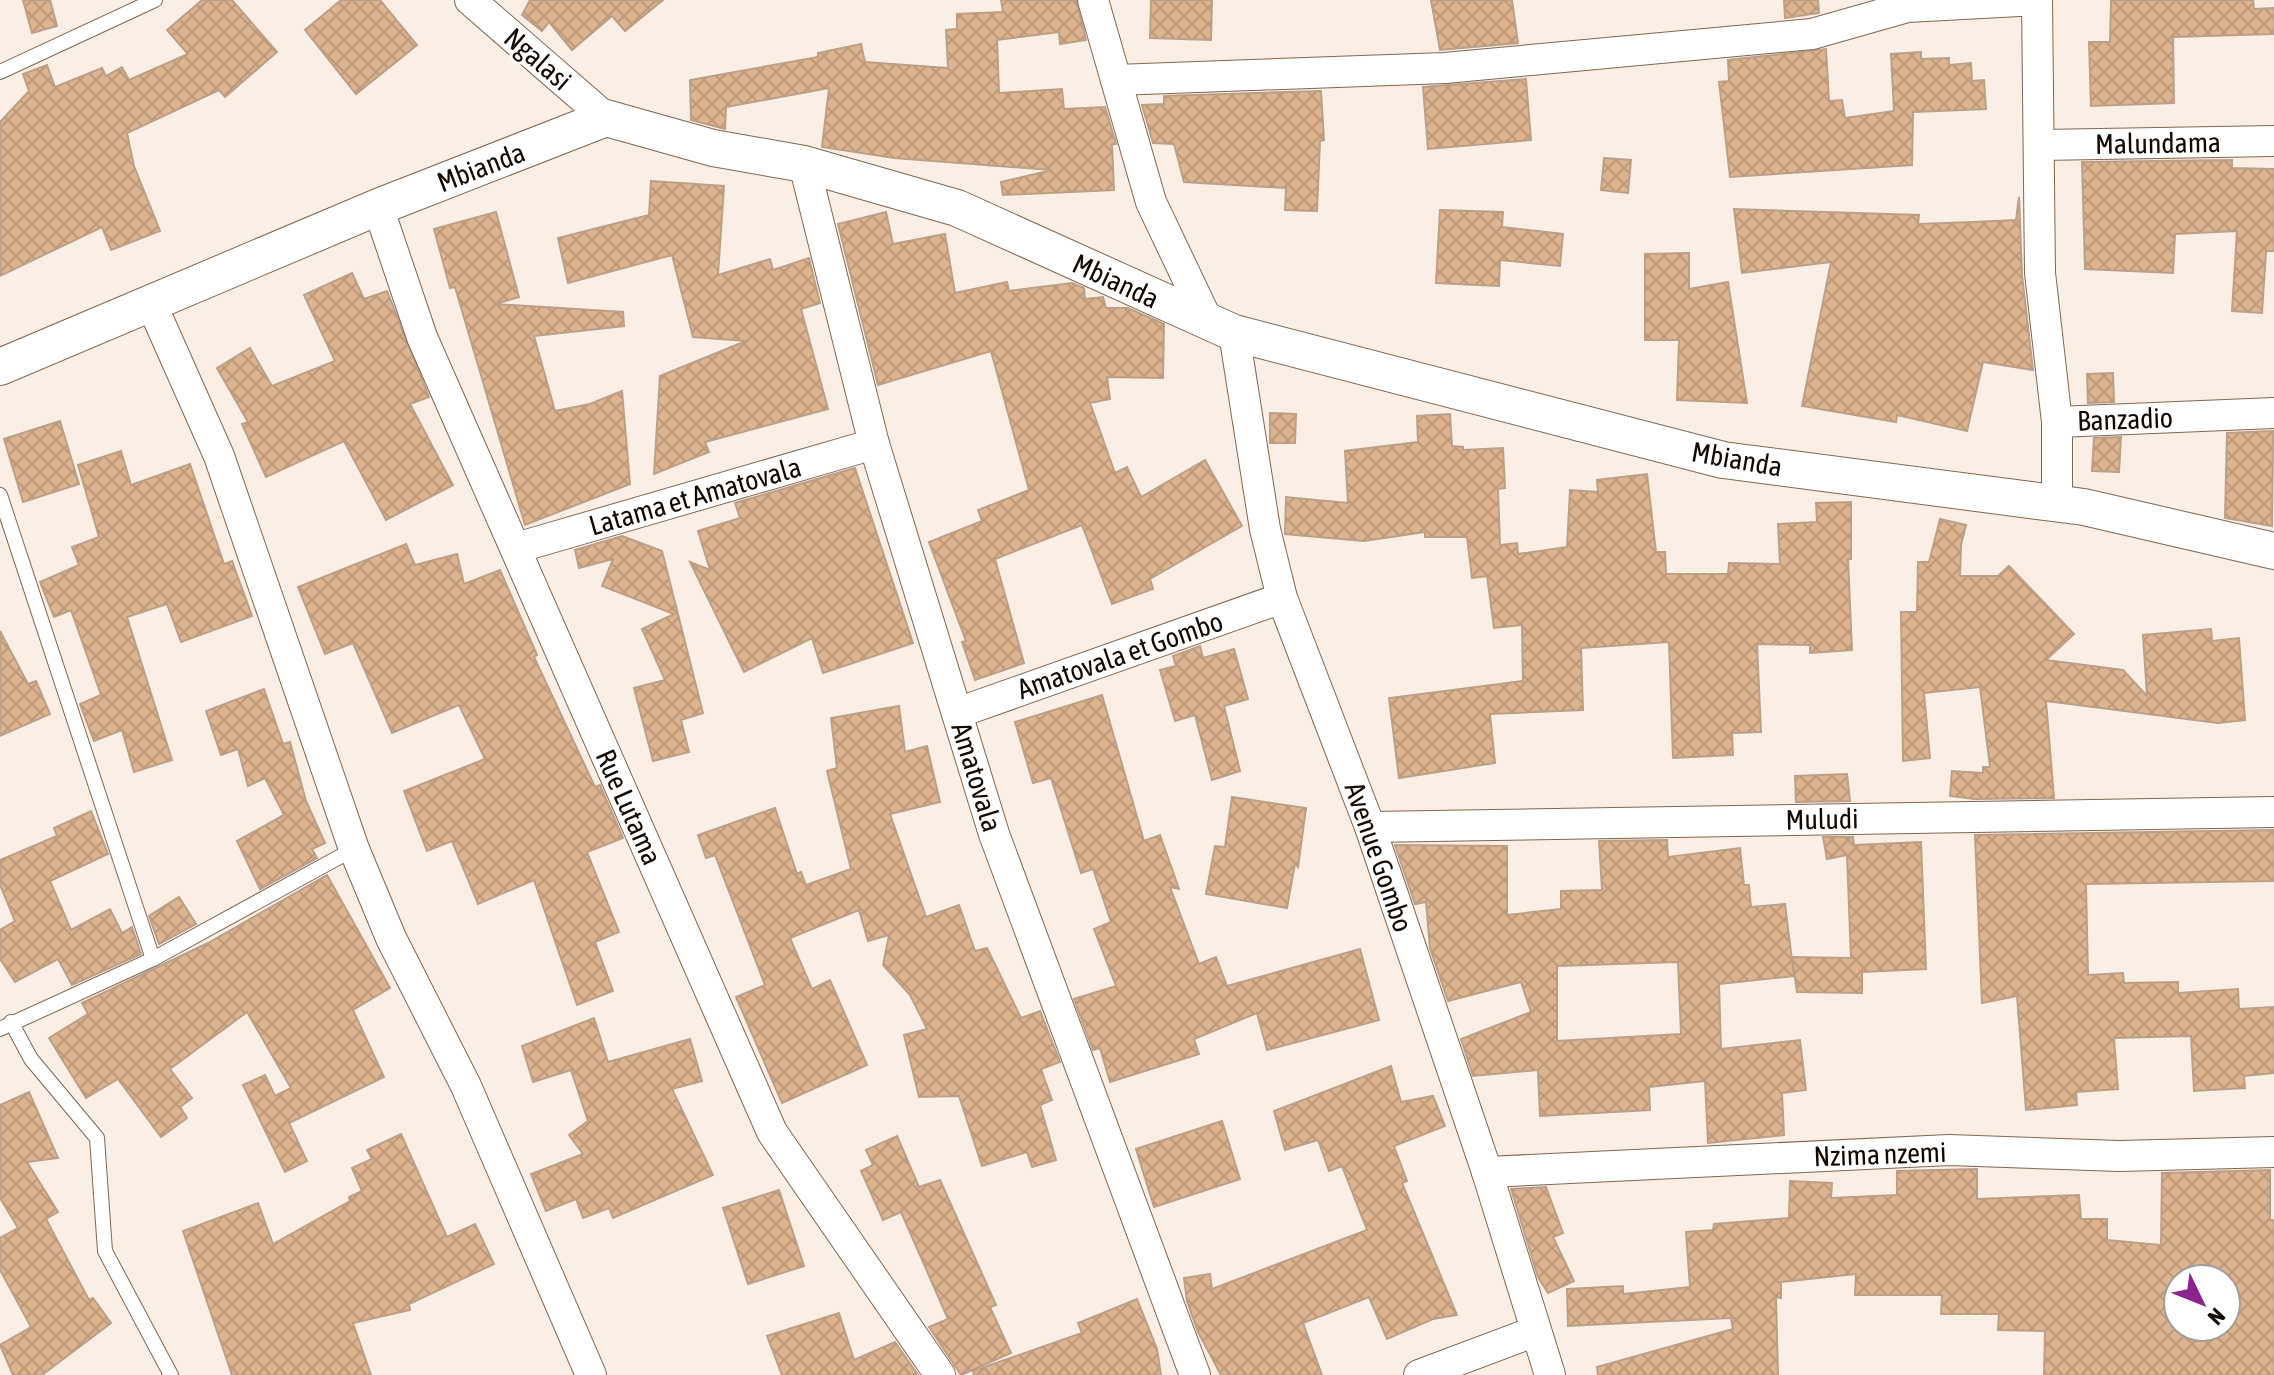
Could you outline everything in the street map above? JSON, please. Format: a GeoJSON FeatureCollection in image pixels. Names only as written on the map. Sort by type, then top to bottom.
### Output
{"type":"FeatureCollection","features":[{"type":"Feature","properties":{"kind":"street","name":"Ngalasi"},"geometry":{"type":"LineString","coordinates":[[470,0],[606,118]]}},
{"type":"Feature","properties":{"kind":"street","name":"Avenue Gombo"},"geometry":{"type":"LineString","coordinates":[[1093,0],[1151,202],[1222,328],[1282,598],[1370,827],[1487,1172],[1550,1375]]}},
{"type":"Feature","properties":{"kind":"street"},"geometry":{"type":"LineString","coordinates":[[1116,80],[1445,68],[1812,34],[1907,7],[2037,0],[2041,145],[2040,273],[2057,422]]}},
{"type":"Feature","properties":{"kind":"street","name":"Mbianda"},"geometry":{"type":"LineString","coordinates":[[0,367],[378,207],[606,118],[713,148],[804,164],[957,208],[1222,328],[1723,460],[2057,504],[2274,551]]}},
{"type":"Feature","properties":{"kind":"street","name":"Malundama"},"geometry":{"type":"LineString","coordinates":[[2041,145],[2274,141]]}},
{"type":"Feature","properties":{"kind":"street","name":"Amatovala"},"geometry":{"type":"LineString","coordinates":[[804,164],[874,444],[994,834],[1195,1375]]}},
{"type":"Feature","properties":{"kind":"street","name":"Rue Lutama"},"geometry":{"type":"LineString","coordinates":[[378,207],[422,337],[772,1132],[940,1375]]}},
{"type":"Feature","properties":{"kind":"street"},"geometry":{"type":"LineString","coordinates":[[151,303],[219,456],[354,849],[391,938],[466,1086],[591,1375]]}},
{"type":"Feature","properties":{"kind":"street","name":"Banzadio"},"geometry":{"type":"LineString","coordinates":[[2057,504],[2057,422],[2274,413]]}},
{"type":"Feature","properties":{"kind":"street","name":"Latama et Amatovala"},"geometry":{"type":"LineString","coordinates":[[516,548],[874,444]]}},
{"type":"Feature","properties":{"kind":"street","name":"Amatovala et Gombo"},"geometry":{"type":"LineString","coordinates":[[957,713],[1282,598]]}},
{"type":"Feature","properties":{"kind":"street","name":"Muludi"},"geometry":{"type":"LineString","coordinates":[[1370,827],[2274,812]]}},
{"type":"Feature","properties":{"kind":"street","name":"Nzima nzemi"},"geometry":{"type":"LineString","coordinates":[[1487,1172],[1949,1150],[2119,1156],[2274,1152]]}},
{"type":"Feature","properties":{"kind":"street"},"geometry":{"type":"LineString","coordinates":[[1419,1375],[1536,1331]]}},
{"type":"Feature","properties":{"kind":"lane"},"geometry":{"type":"LineString","coordinates":[[0,72],[155,0]]}},
{"type":"Feature","properties":{"kind":"lane"},"geometry":{"type":"LineString","coordinates":[[0,495],[153,959]]}},
{"type":"Feature","properties":{"kind":"lane"},"geometry":{"type":"LineString","coordinates":[[171,1375],[105,1251],[97,1138],[6,1026],[153,959],[354,849]]}},
{"type":"Feature","properties":{"kind":"building"},"geometry":{"type":"Polygon","coordinates":[[[23,0],[50,0],[57,26],[32,33],[23,0]]]}},
{"type":"Feature","properties":{"kind":"building"},"geometry":{"type":"Polygon","coordinates":[[[202,0],[232,0],[277,52],[225,97],[219,90],[127,133],[134,166],[160,231],[111,250],[102,227],[0,276],[0,122],[29,91],[23,74],[47,65],[55,87],[102,68],[106,76],[122,67],[129,80],[188,54],[167,30],[202,0]]]}},
{"type":"Feature","properties":{"kind":"building"},"geometry":{"type":"Polygon","coordinates":[[[341,0],[380,0],[417,45],[356,94],[305,30],[341,0]]]}},
{"type":"Feature","properties":{"kind":"building"},"geometry":{"type":"Polygon","coordinates":[[[530,0],[663,0],[625,31],[612,16],[572,50],[549,22],[542,31],[522,15],[530,0]]]}},
{"type":"Feature","properties":{"kind":"building"},"geometry":{"type":"Polygon","coordinates":[[[1001,0],[1076,0],[1086,40],[1060,44],[1059,32],[997,40],[999,93],[1062,89],[1064,109],[1105,107],[1116,144],[1112,144],[1114,190],[1003,195],[1001,182],[1052,170],[894,158],[822,147],[829,88],[726,107],[725,129],[691,120],[690,80],[818,57],[818,53],[861,44],[865,62],[948,68],[946,30],[957,29],[957,14],[1003,12],[1001,0]]]}},
{"type":"Feature","properties":{"kind":"building"},"geometry":{"type":"Polygon","coordinates":[[[1151,0],[1212,0],[1211,40],[1150,38],[1151,0]]]}},
{"type":"Feature","properties":{"kind":"building"},"geometry":{"type":"Polygon","coordinates":[[[1431,0],[1512,0],[1518,43],[1440,50],[1431,0]]]}},
{"type":"Feature","properties":{"kind":"building"},"geometry":{"type":"Polygon","coordinates":[[[1784,0],[1818,0],[1819,13],[1785,18],[1784,0]]]}},
{"type":"Feature","properties":{"kind":"building"},"geometry":{"type":"Polygon","coordinates":[[[2111,0],[2253,0],[2254,9],[2274,8],[2274,34],[2173,37],[2174,103],[2091,106],[2089,42],[2110,42],[2111,0]]]}},
{"type":"Feature","properties":{"kind":"building"},"geometry":{"type":"Polygon","coordinates":[[[1826,49],[1829,101],[1842,100],[1845,118],[1894,111],[1891,54],[1921,52],[1921,59],[1949,58],[1949,65],[1971,63],[1972,81],[1984,80],[1986,109],[1913,112],[1912,165],[1730,177],[1719,82],[1729,81],[1728,60],[1826,49]]]}},
{"type":"Feature","properties":{"kind":"building"},"geometry":{"type":"Polygon","coordinates":[[[1526,79],[1531,140],[1428,149],[1423,87],[1526,79]]]}},
{"type":"Feature","properties":{"kind":"building"},"geometry":{"type":"Polygon","coordinates":[[[1321,91],[1324,140],[1320,141],[1317,211],[1285,210],[1286,188],[1184,182],[1174,144],[1153,143],[1142,105],[1164,104],[1164,96],[1321,91]]]}},
{"type":"Feature","properties":{"kind":"building"},"geometry":{"type":"Polygon","coordinates":[[[1604,158],[1631,160],[1628,193],[1601,190],[1604,158]]]}},
{"type":"Feature","properties":{"kind":"building"},"geometry":{"type":"Polygon","coordinates":[[[2232,160],[2232,168],[2274,169],[2274,251],[2266,251],[2262,313],[2232,311],[2237,231],[2175,234],[2173,273],[2085,269],[2082,162],[2232,160]]]}},
{"type":"Feature","properties":{"kind":"building"},"geometry":{"type":"Polygon","coordinates":[[[651,181],[724,186],[718,275],[770,259],[773,270],[809,258],[820,303],[801,309],[828,409],[705,442],[709,452],[654,474],[660,376],[746,341],[693,337],[672,255],[568,283],[558,238],[649,215],[651,181]]]}},
{"type":"Feature","properties":{"kind":"building"},"geometry":{"type":"Polygon","coordinates":[[[2019,197],[2022,275],[2033,370],[1983,362],[1967,431],[1897,415],[1896,422],[1802,406],[1831,262],[1742,273],[1734,209],[1919,215],[1918,224],[1973,222],[2016,220],[2019,197]]]}},
{"type":"Feature","properties":{"kind":"building"},"geometry":{"type":"Polygon","coordinates":[[[1440,210],[1503,212],[1502,227],[1563,234],[1560,266],[1500,260],[1499,286],[1436,283],[1440,210]]]}},
{"type":"Feature","properties":{"kind":"building"},"geometry":{"type":"Polygon","coordinates":[[[496,212],[519,297],[495,304],[623,312],[624,326],[534,336],[555,411],[590,404],[622,391],[630,484],[525,525],[455,287],[450,288],[434,229],[496,212]]]}},
{"type":"Feature","properties":{"kind":"building"},"geometry":{"type":"Polygon","coordinates":[[[886,212],[893,244],[945,234],[955,293],[1007,282],[1009,291],[1072,283],[1084,288],[1085,299],[1103,297],[1106,308],[1128,308],[1164,324],[1163,378],[1107,377],[1110,399],[1090,403],[1115,473],[1127,467],[1141,497],[1205,460],[1242,526],[1150,579],[1153,589],[1112,604],[1082,525],[995,559],[1024,663],[975,680],[962,642],[966,641],[929,542],[982,521],[978,510],[1029,490],[991,351],[878,385],[838,224],[886,212]]]}},
{"type":"Feature","properties":{"kind":"building"},"geometry":{"type":"Polygon","coordinates":[[[1689,253],[1689,289],[1728,282],[1747,403],[1677,400],[1679,340],[1645,340],[1645,254],[1689,253]]]}},
{"type":"Feature","properties":{"kind":"building"},"geometry":{"type":"Polygon","coordinates":[[[352,273],[364,299],[387,291],[429,397],[410,404],[453,485],[386,520],[344,441],[266,477],[242,424],[248,422],[217,368],[250,348],[272,386],[335,361],[304,295],[352,273]]]}},
{"type":"Feature","properties":{"kind":"building"},"geometry":{"type":"Polygon","coordinates":[[[2113,373],[2114,402],[2088,403],[2087,374],[2113,373]]]}},
{"type":"Feature","properties":{"kind":"building"},"geometry":{"type":"Polygon","coordinates":[[[1270,413],[1296,414],[1295,443],[1270,443],[1270,413]]]}},
{"type":"Feature","properties":{"kind":"building"},"geometry":{"type":"Polygon","coordinates":[[[1450,414],[1452,446],[1463,447],[1463,450],[1503,448],[1505,488],[1498,489],[1500,545],[1517,543],[1518,554],[1567,547],[1570,490],[1598,492],[1597,480],[1647,474],[1656,552],[1665,552],[1666,574],[1728,574],[1729,563],[1780,564],[1778,524],[1817,522],[1816,503],[1851,502],[1851,559],[1848,559],[1852,650],[1810,653],[1810,645],[1757,644],[1761,732],[1732,733],[1733,755],[1673,758],[1669,642],[1581,648],[1583,710],[1490,714],[1495,763],[1399,778],[1389,698],[1523,681],[1522,625],[1494,628],[1487,576],[1472,578],[1467,537],[1425,537],[1425,532],[1364,541],[1285,534],[1286,497],[1348,503],[1345,451],[1418,442],[1417,416],[1450,414]]]}},
{"type":"Feature","properties":{"kind":"building"},"geometry":{"type":"Polygon","coordinates":[[[60,421],[79,484],[23,502],[4,439],[60,421]]]}},
{"type":"Feature","properties":{"kind":"building"},"geometry":{"type":"Polygon","coordinates":[[[2273,431],[2272,526],[2225,518],[2227,433],[2273,431]]]}},
{"type":"Feature","properties":{"kind":"building"},"geometry":{"type":"Polygon","coordinates":[[[2121,437],[2119,472],[2092,471],[2094,438],[2121,437]]]}},
{"type":"Feature","properties":{"kind":"building"},"geometry":{"type":"Polygon","coordinates":[[[121,451],[131,485],[190,464],[224,564],[232,561],[252,616],[181,642],[167,604],[127,617],[172,760],[134,772],[122,730],[94,741],[80,704],[101,695],[71,610],[54,617],[40,582],[79,565],[72,547],[99,537],[78,465],[121,451]]]}},
{"type":"Feature","properties":{"kind":"building"},"geometry":{"type":"Polygon","coordinates":[[[855,468],[913,643],[823,673],[812,638],[744,672],[690,562],[710,570],[698,531],[740,518],[735,503],[855,468]]]}},
{"type":"Feature","properties":{"kind":"building"},"geometry":{"type":"Polygon","coordinates":[[[1940,519],[1966,525],[1961,545],[1960,576],[1998,576],[2009,566],[2074,634],[2046,660],[2123,670],[2147,696],[2143,635],[2211,629],[2212,641],[2239,638],[2245,720],[2218,723],[2046,701],[2054,798],[1974,799],[1950,796],[1952,771],[1983,773],[1983,767],[1990,767],[1980,687],[1924,693],[1930,758],[1903,761],[1901,612],[1917,612],[1918,562],[1929,562],[1940,519]]]}},
{"type":"Feature","properties":{"kind":"building"},"geometry":{"type":"Polygon","coordinates":[[[622,536],[662,551],[703,713],[681,720],[689,752],[653,761],[634,688],[665,680],[642,629],[674,614],[602,586],[613,559],[579,568],[575,550],[622,536]]]}},
{"type":"Feature","properties":{"kind":"building"},"geometry":{"type":"Polygon","coordinates":[[[406,544],[415,565],[457,554],[464,584],[500,570],[537,655],[534,657],[595,787],[600,785],[623,838],[587,852],[619,932],[595,942],[613,991],[577,1005],[534,880],[478,904],[452,841],[427,851],[404,791],[485,759],[459,705],[392,733],[353,643],[325,654],[298,587],[406,544]]]}},
{"type":"Feature","properties":{"kind":"building"},"geometry":{"type":"Polygon","coordinates":[[[0,631],[28,684],[36,681],[50,714],[0,736],[0,631]]]}},
{"type":"Feature","properties":{"kind":"building"},"geometry":{"type":"Polygon","coordinates":[[[1200,646],[1203,658],[1234,649],[1248,699],[1224,706],[1240,771],[1212,780],[1195,715],[1175,721],[1160,670],[1176,666],[1173,656],[1200,646]]]}},
{"type":"Feature","properties":{"kind":"building"},"geometry":{"type":"Polygon","coordinates":[[[264,689],[283,744],[290,742],[306,801],[325,843],[312,849],[317,858],[260,889],[237,841],[284,815],[265,778],[248,786],[238,749],[221,755],[206,711],[264,689]]]}},
{"type":"Feature","properties":{"kind":"building"},"geometry":{"type":"Polygon","coordinates":[[[1102,695],[1144,841],[1160,835],[1179,889],[1170,887],[1199,964],[1216,957],[1227,986],[1360,949],[1379,1020],[1267,1050],[1257,1013],[1194,1039],[1199,1054],[1110,1082],[1100,1048],[1093,1050],[1074,999],[1116,986],[1094,929],[1111,922],[1093,869],[1081,873],[1051,778],[1033,783],[1015,722],[1102,695]]]}},
{"type":"Feature","properties":{"kind":"building"},"geometry":{"type":"Polygon","coordinates":[[[899,706],[905,752],[927,746],[940,802],[890,814],[926,917],[959,905],[975,951],[987,948],[1021,1018],[1040,1011],[1060,1062],[1041,1069],[1052,1100],[1040,1105],[1056,1160],[1032,1167],[1027,1152],[982,1166],[959,1096],[919,1097],[904,1035],[927,1029],[910,995],[883,965],[889,935],[868,941],[859,910],[790,938],[812,989],[830,980],[867,1065],[782,1103],[736,997],[765,985],[715,855],[706,858],[698,835],[775,808],[797,874],[801,872],[806,885],[851,869],[827,771],[837,768],[831,718],[899,706]]]}},
{"type":"Feature","properties":{"kind":"building"},"geometry":{"type":"Polygon","coordinates":[[[1847,774],[1850,801],[1796,802],[1795,776],[1847,774]]]}},
{"type":"Feature","properties":{"kind":"building"},"geometry":{"type":"Polygon","coordinates":[[[1232,797],[1306,808],[1298,867],[1295,864],[1287,908],[1206,894],[1215,846],[1225,847],[1232,797]]]}},
{"type":"Feature","properties":{"kind":"building"},"geometry":{"type":"Polygon","coordinates":[[[91,811],[108,854],[50,881],[71,930],[110,909],[122,933],[132,927],[141,954],[72,985],[58,959],[15,982],[0,959],[0,930],[15,921],[0,885],[0,860],[57,836],[54,828],[91,811]]]}},
{"type":"Feature","properties":{"kind":"building"},"geometry":{"type":"Polygon","coordinates":[[[2274,830],[2274,881],[2086,884],[2088,975],[2123,973],[2124,983],[2178,982],[2178,993],[2238,989],[2239,1009],[2274,1007],[2274,1073],[2244,1076],[2245,1088],[2194,1091],[2191,1036],[2114,1038],[2118,1089],[2076,1092],[2077,1105],[2026,1110],[2017,996],[1982,1003],[1975,835],[2274,830]]]}},
{"type":"Feature","properties":{"kind":"building"},"geometry":{"type":"Polygon","coordinates":[[[1823,837],[1853,837],[1854,845],[1921,842],[1926,969],[1862,972],[1862,993],[1797,992],[1792,957],[1851,958],[1847,855],[1827,859],[1823,837]]]}},
{"type":"Feature","properties":{"kind":"building"},"geometry":{"type":"Polygon","coordinates":[[[1667,840],[1668,857],[1740,848],[1744,885],[1749,885],[1751,907],[1785,904],[1794,976],[1719,984],[1721,1049],[1800,1040],[1806,1090],[1782,1093],[1784,1135],[1708,1143],[1705,1081],[1649,1087],[1650,1110],[1540,1116],[1538,1070],[1473,1076],[1461,1039],[1531,1012],[1521,982],[1448,1001],[1430,948],[1426,902],[1415,904],[1395,845],[1507,846],[1507,915],[1561,909],[1561,891],[1602,890],[1599,841],[1667,840]],[[1678,962],[1557,966],[1557,1041],[1681,1034],[1678,962]]]}},
{"type":"Feature","properties":{"kind":"building"},"geometry":{"type":"Polygon","coordinates":[[[327,875],[390,988],[353,1010],[384,1077],[289,1123],[307,1161],[285,1172],[243,1085],[265,1075],[275,1096],[291,1088],[247,1012],[170,1069],[192,1098],[180,1107],[187,1118],[161,1137],[118,1079],[86,1098],[49,1038],[88,1014],[82,1003],[208,943],[327,875]]]}},
{"type":"Feature","properties":{"kind":"building"},"geometry":{"type":"Polygon","coordinates":[[[179,897],[196,924],[159,944],[149,916],[179,897]]]}},
{"type":"Feature","properties":{"kind":"building"},"geometry":{"type":"Polygon","coordinates":[[[594,1018],[608,1062],[690,1039],[702,1081],[672,1089],[713,1175],[613,1218],[609,1208],[583,1218],[576,1199],[546,1211],[531,1174],[583,1154],[569,1135],[588,1121],[571,1070],[533,1082],[522,1046],[594,1018]]]}},
{"type":"Feature","properties":{"kind":"building"},"geometry":{"type":"Polygon","coordinates":[[[1391,1066],[1401,1102],[1433,1096],[1445,1126],[1394,1146],[1407,1181],[1402,1183],[1457,1315],[1433,1319],[1387,1339],[1369,1297],[1303,1323],[1322,1375],[1221,1375],[1198,1332],[1187,1301],[1184,1278],[1210,1274],[1212,1289],[1367,1230],[1342,1166],[1329,1171],[1318,1140],[1285,1150],[1274,1111],[1391,1066]]]}},
{"type":"Feature","properties":{"kind":"building"},"geometry":{"type":"Polygon","coordinates":[[[29,1092],[58,1158],[27,1162],[58,1212],[46,1219],[89,1300],[93,1298],[111,1323],[42,1375],[13,1375],[0,1345],[31,1327],[0,1270],[0,1238],[18,1228],[0,1198],[0,1105],[29,1092]]]}},
{"type":"Feature","properties":{"kind":"building"},"geometry":{"type":"Polygon","coordinates":[[[1222,1121],[1240,1179],[1154,1207],[1136,1149],[1222,1121]]]}},
{"type":"Feature","properties":{"kind":"building"},"geometry":{"type":"Polygon","coordinates":[[[401,1134],[447,1237],[475,1224],[494,1264],[409,1304],[410,1310],[353,1323],[371,1375],[232,1375],[183,1231],[258,1203],[273,1244],[350,1201],[349,1197],[362,1191],[352,1168],[372,1159],[367,1150],[401,1134]]]}},
{"type":"Feature","properties":{"kind":"building"},"geometry":{"type":"Polygon","coordinates":[[[897,1136],[919,1187],[940,1180],[996,1305],[990,1307],[1011,1353],[961,1375],[929,1327],[948,1319],[901,1212],[883,1220],[861,1171],[873,1165],[866,1150],[897,1136]]]}},
{"type":"Feature","properties":{"kind":"building"},"geometry":{"type":"Polygon","coordinates":[[[1977,1169],[1977,1199],[2079,1195],[2081,1219],[2107,1219],[2107,1240],[2161,1245],[2162,1173],[2270,1170],[2270,1220],[2274,1220],[2274,1375],[2044,1375],[2045,1331],[1998,1330],[1999,1314],[1941,1314],[1942,1295],[1855,1295],[1856,1274],[1781,1282],[1781,1298],[1776,1297],[1778,1375],[1598,1375],[1597,1367],[1733,1329],[1731,1318],[1568,1326],[1567,1289],[1623,1286],[1623,1294],[1690,1287],[1686,1232],[1713,1230],[1714,1224],[1789,1218],[1790,1181],[1832,1183],[1831,1198],[1897,1195],[1897,1171],[1977,1169]]]}},
{"type":"Feature","properties":{"kind":"building"},"geometry":{"type":"Polygon","coordinates":[[[1546,1187],[1563,1233],[1553,1237],[1574,1281],[1548,1293],[1538,1277],[1511,1189],[1546,1187]]]}},
{"type":"Feature","properties":{"kind":"building"},"geometry":{"type":"Polygon","coordinates":[[[779,1190],[804,1266],[748,1284],[723,1208],[779,1190]]]}},
{"type":"Feature","properties":{"kind":"building"},"geometry":{"type":"Polygon","coordinates":[[[1137,1299],[1157,1349],[1161,1375],[974,1375],[973,1371],[1082,1333],[1078,1323],[1137,1299]]]}},
{"type":"Feature","properties":{"kind":"building"},"geometry":{"type":"Polygon","coordinates":[[[839,1313],[854,1360],[895,1342],[918,1375],[782,1375],[767,1336],[839,1313]]]}}]}
